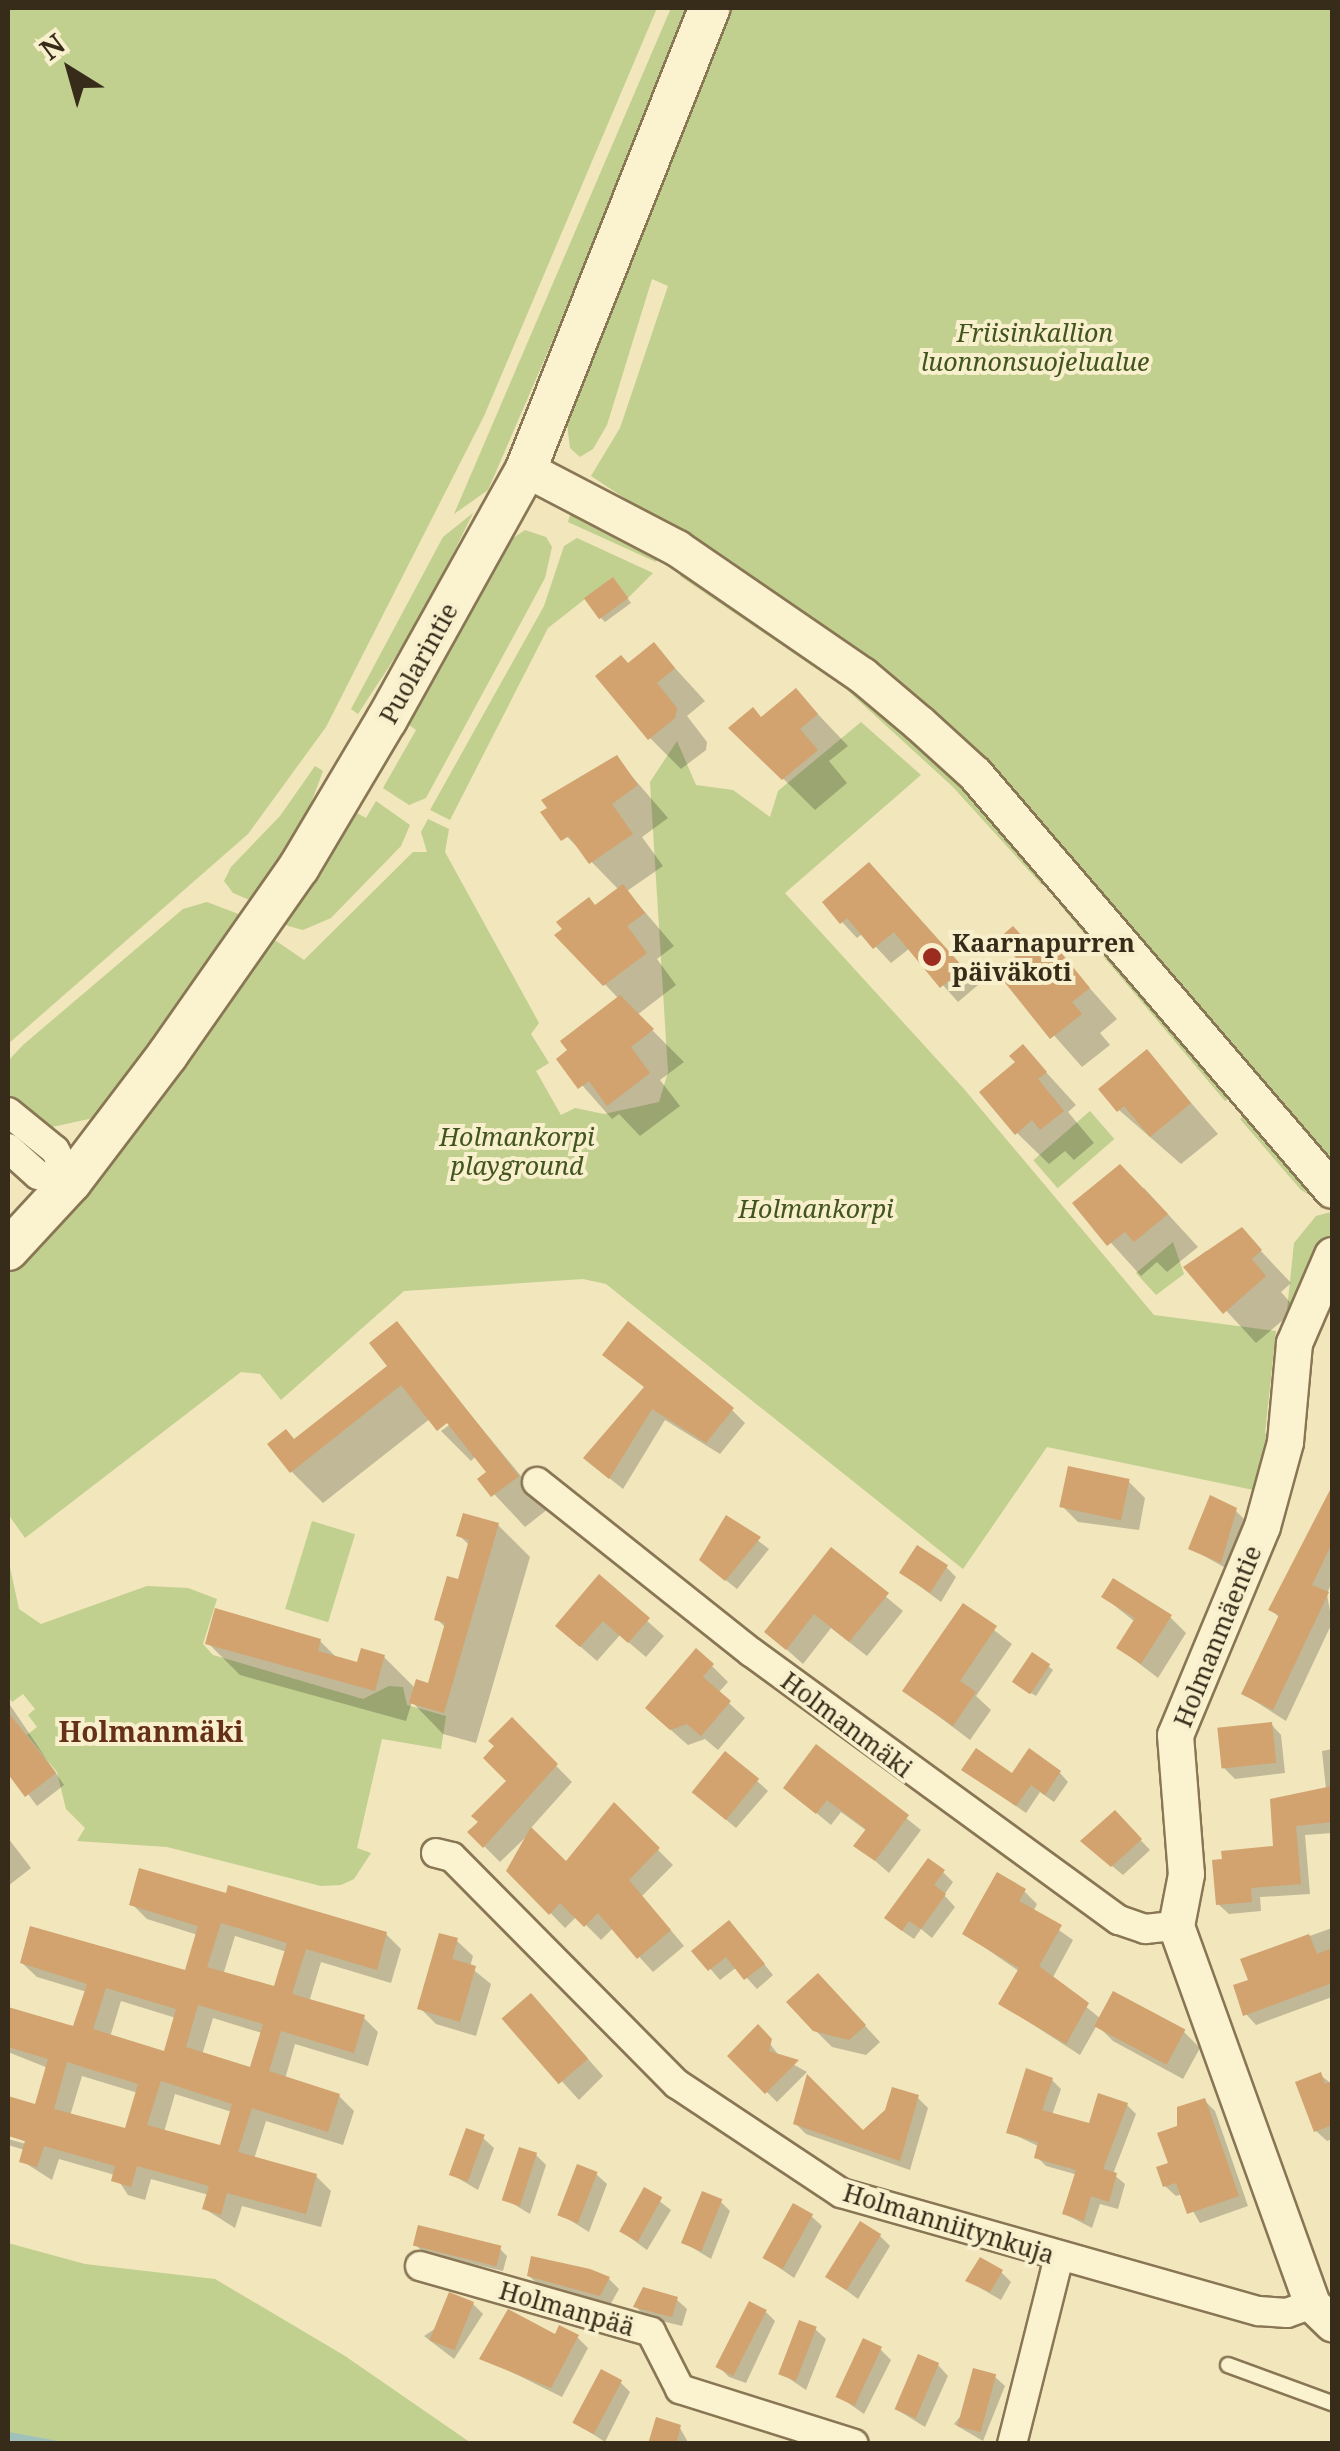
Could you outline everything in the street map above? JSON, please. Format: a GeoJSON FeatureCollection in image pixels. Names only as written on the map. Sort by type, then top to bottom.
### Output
{"type":"FeatureCollection","features":[{"type":"Feature","properties":{"kind":"main road","name":"Puolarintie"},"geometry":{"type":"LineString","coordinates":[[8,1250],[71,1182],[299,866],[526,469],[709,8]]}},
{"type":"Feature","properties":{"kind":"street"},"geometry":{"type":"LineString","coordinates":[[526,469],[677,548],[862,675],[920,723],[998,801],[1332,1190]]}},
{"type":"Feature","properties":{"kind":"street"},"geometry":{"type":"LineString","coordinates":[[8,1112],[55,1150],[71,1182]]}},
{"type":"Feature","properties":{"kind":"street"},"geometry":{"type":"LineString","coordinates":[[8,1148],[38,1175],[71,1182]]}},
{"type":"Feature","properties":{"kind":"street","name":"Holmanmäentie"},"geometry":{"type":"LineString","coordinates":[[1176,1926],[1186,1891],[1176,1750],[1180,1717],[1262,1526],[1285,1442],[1294,1343],[1317,1279],[1332,1256]]}},
{"type":"Feature","properties":{"kind":"street","name":"Holmanmäki"},"geometry":{"type":"LineString","coordinates":[[536,1482],[751,1652],[1119,1920],[1145,1930],[1176,1926]]}},
{"type":"Feature","properties":{"kind":"street","name":"Holmanniitynkuja"},"geometry":{"type":"LineString","coordinates":[[436,1853],[452,1858],[677,2084],[841,2193],[1259,2311],[1322,2314]]}},
{"type":"Feature","properties":{"kind":"street"},"geometry":{"type":"LineString","coordinates":[[1176,1926],[1322,2314]]}},
{"type":"Feature","properties":{"kind":"street"},"geometry":{"type":"LineString","coordinates":[[1012,2444],[1060,2257]]}},
{"type":"Feature","properties":{"kind":"street","name":"Holmanpää"},"geometry":{"type":"LineString","coordinates":[[420,2266],[650,2332],[680,2389],[854,2444]]}},
{"type":"Feature","properties":{"kind":"lane"},"geometry":{"type":"LineString","coordinates":[[1228,2365],[1332,2402]]}},
{"type":"Feature","properties":{"kind":"green space"},"geometry":{"type":"Polygon","coordinates":[[[8,8],[657,8],[484,416],[326,727],[248,834],[8,1044],[8,8]]]}},
{"type":"Feature","properties":{"kind":"green space"},"geometry":{"type":"Polygon","coordinates":[[[671,8],[690,8],[549,349],[488,490],[454,514],[671,8]]]}},
{"type":"Feature","properties":{"kind":"green space","name":"Friisinkallion luonnonsuojelualue"},"geometry":{"type":"Polygon","coordinates":[[[722,8],[1332,8],[1332,1168],[953,731],[895,677],[591,476],[620,428],[668,286],[652,279],[607,425],[593,449],[580,457],[570,448],[567,424],[581,366],[722,8]]]}},
{"type":"Feature","properties":{"kind":"green space"},"geometry":{"type":"Polygon","coordinates":[[[571,511],[663,550],[656,562],[568,522],[571,511]]]}},
{"type":"Feature","properties":{"kind":"green space"},"geometry":{"type":"Polygon","coordinates":[[[473,513],[424,613],[358,714],[351,709],[443,537],[473,513]]]}},
{"type":"Feature","properties":{"kind":"green space"},"geometry":{"type":"Polygon","coordinates":[[[525,530],[546,537],[552,547],[545,578],[426,798],[409,805],[383,788],[416,730],[409,725],[435,663],[510,540],[525,530]]]}},
{"type":"Feature","properties":{"kind":"green space"},"geometry":{"type":"Polygon","coordinates":[[[577,538],[653,573],[628,598],[613,577],[548,628],[450,820],[430,810],[544,606],[564,546],[577,538]]]}},
{"type":"Feature","properties":{"kind":"green space"},"geometry":{"type":"Polygon","coordinates":[[[686,562],[913,729],[1047,881],[1042,885],[952,786],[846,689],[680,576],[686,562]]]}},
{"type":"Feature","properties":{"kind":"green space","name":"Holmankorpi"},"geometry":{"type":"Polygon","coordinates":[[[861,722],[921,775],[785,893],[964,1089],[1154,1315],[1276,1331],[1265,1433],[1275,1441],[1263,1492],[1047,1447],[963,1569],[606,1284],[583,1279],[404,1291],[281,1400],[260,1374],[241,1372],[25,1538],[8,1514],[8,1273],[61,1216],[266,934],[304,960],[413,852],[427,852],[421,832],[428,819],[449,829],[445,852],[539,1023],[531,1034],[549,1063],[536,1071],[561,1115],[575,1108],[604,1114],[659,1102],[668,1072],[650,782],[677,741],[696,785],[733,790],[770,817],[778,791],[861,722]]]}},
{"type":"Feature","properties":{"kind":"green space"},"geometry":{"type":"Polygon","coordinates":[[[315,766],[323,771],[304,822],[252,901],[233,893],[224,881],[231,867],[280,816],[315,766]]]}},
{"type":"Feature","properties":{"kind":"green space"},"geometry":{"type":"Polygon","coordinates":[[[376,801],[410,825],[401,846],[331,918],[303,930],[288,926],[277,917],[301,879],[357,813],[366,818],[376,801]]]}},
{"type":"Feature","properties":{"kind":"green space"},"geometry":{"type":"Polygon","coordinates":[[[1071,898],[1234,1096],[1225,1101],[1061,906],[1071,898]]]}},
{"type":"Feature","properties":{"kind":"green space"},"geometry":{"type":"Polygon","coordinates":[[[207,902],[241,915],[98,1117],[52,1127],[8,1102],[8,1061],[23,1045],[183,909],[207,902]]]}},
{"type":"Feature","properties":{"kind":"green space"},"geometry":{"type":"Polygon","coordinates":[[[1090,1111],[1114,1139],[1058,1188],[1033,1160],[1090,1111]]]}},
{"type":"Feature","properties":{"kind":"green space"},"geometry":{"type":"Polygon","coordinates":[[[1248,1112],[1322,1202],[1301,1190],[1240,1119],[1248,1112]]]}},
{"type":"Feature","properties":{"kind":"green space"},"geometry":{"type":"Polygon","coordinates":[[[1331,1212],[1332,1240],[1287,1310],[1294,1243],[1316,1216],[1331,1212]]]}},
{"type":"Feature","properties":{"kind":"green space"},"geometry":{"type":"Polygon","coordinates":[[[1173,1242],[1184,1274],[1156,1295],[1136,1273],[1173,1242]]]}},
{"type":"Feature","properties":{"kind":"green space"},"geometry":{"type":"Polygon","coordinates":[[[312,1521],[355,1534],[328,1622],[285,1609],[312,1521]]]}},
{"type":"Feature","properties":{"kind":"green space"},"geometry":{"type":"Polygon","coordinates":[[[8,1558],[19,1609],[41,1624],[147,1586],[188,1588],[217,1599],[203,1644],[213,1655],[363,1699],[389,1686],[403,1687],[407,1705],[446,1716],[441,1749],[382,1739],[357,1848],[371,1853],[354,1879],[341,1885],[321,1886],[167,1847],[77,1841],[85,1828],[66,1809],[57,1772],[27,1735],[37,1727],[28,1715],[35,1709],[23,1694],[12,1702],[8,1696],[8,1558]]]}},
{"type":"Feature","properties":{"kind":"green space"},"geometry":{"type":"Polygon","coordinates":[[[8,2243],[85,2264],[215,2279],[345,2356],[471,2443],[8,2443],[8,2243]]]}},
{"type":"Feature","properties":{"kind":"building"},"geometry":{"type":"Polygon","coordinates":[[[613,577],[628,598],[599,619],[584,598],[613,577]]]}},
{"type":"Feature","properties":{"kind":"building"},"geometry":{"type":"Polygon","coordinates":[[[654,642],[675,668],[657,683],[677,708],[675,718],[648,740],[595,676],[621,655],[628,663],[654,642]]]}},
{"type":"Feature","properties":{"kind":"building"},"geometry":{"type":"Polygon","coordinates":[[[796,688],[818,714],[800,729],[818,750],[782,780],[728,728],[753,707],[761,717],[796,688]]]}},
{"type":"Feature","properties":{"kind":"building"},"geometry":{"type":"Polygon","coordinates":[[[617,755],[638,785],[612,804],[633,834],[589,864],[569,836],[561,841],[540,812],[547,808],[541,800],[617,755]]]}},
{"type":"Feature","properties":{"kind":"building"},"geometry":{"type":"Polygon","coordinates":[[[869,862],[964,968],[940,988],[894,932],[873,949],[847,918],[840,924],[822,902],[869,862]]]}},
{"type":"Feature","properties":{"kind":"building"},"geometry":{"type":"Polygon","coordinates":[[[623,884],[645,913],[627,926],[647,953],[603,986],[554,935],[562,929],[556,922],[589,897],[595,905],[623,884]]]}},
{"type":"Feature","properties":{"kind":"building"},"geometry":{"type":"Polygon","coordinates":[[[1013,926],[1041,957],[1055,945],[1090,988],[1072,1002],[1082,1014],[1050,1039],[1002,979],[1021,964],[999,938],[1013,926]]]}},
{"type":"Feature","properties":{"kind":"building"},"geometry":{"type":"Polygon","coordinates":[[[620,995],[654,1029],[631,1047],[650,1073],[607,1106],[589,1081],[578,1089],[556,1059],[567,1050],[560,1041],[620,995]]]}},
{"type":"Feature","properties":{"kind":"building"},"geometry":{"type":"Polygon","coordinates":[[[1023,1044],[1047,1072],[1038,1079],[1064,1111],[1040,1130],[1032,1120],[1015,1135],[979,1092],[1015,1062],[1009,1056],[1023,1044]]]}},
{"type":"Feature","properties":{"kind":"building"},"geometry":{"type":"Polygon","coordinates":[[[1147,1049],[1191,1103],[1150,1137],[1124,1106],[1117,1112],[1098,1089],[1147,1049]]]}},
{"type":"Feature","properties":{"kind":"building"},"geometry":{"type":"Polygon","coordinates":[[[1120,1164],[1168,1214],[1134,1242],[1125,1232],[1107,1246],[1072,1203],[1120,1164]]]}},
{"type":"Feature","properties":{"kind":"building"},"geometry":{"type":"Polygon","coordinates":[[[1242,1227],[1262,1250],[1252,1259],[1266,1276],[1223,1314],[1183,1267],[1242,1227]]]}},
{"type":"Feature","properties":{"kind":"building"},"geometry":{"type":"Polygon","coordinates":[[[397,1321],[519,1476],[491,1497],[477,1479],[486,1472],[447,1423],[437,1431],[401,1385],[290,1473],[267,1444],[286,1429],[294,1439],[387,1366],[369,1343],[397,1321]]]}},
{"type":"Feature","properties":{"kind":"building"},"geometry":{"type":"Polygon","coordinates":[[[628,1321],[734,1408],[706,1443],[652,1409],[609,1479],[583,1458],[644,1387],[602,1355],[628,1321]]]}},
{"type":"Feature","properties":{"kind":"building"},"geometry":{"type":"Polygon","coordinates":[[[1068,1466],[1130,1479],[1121,1520],[1059,1507],[1068,1466]]]}},
{"type":"Feature","properties":{"kind":"building"},"geometry":{"type":"Polygon","coordinates":[[[1332,1486],[1332,1543],[1312,1585],[1329,1592],[1273,1710],[1241,1694],[1279,1615],[1268,1610],[1332,1486]]]}},
{"type":"Feature","properties":{"kind":"building"},"geometry":{"type":"Polygon","coordinates":[[[1210,1495],[1237,1508],[1221,1563],[1188,1549],[1210,1495]]]}},
{"type":"Feature","properties":{"kind":"building"},"geometry":{"type":"Polygon","coordinates":[[[463,1513],[499,1523],[444,1713],[409,1703],[416,1679],[428,1683],[445,1623],[434,1620],[447,1576],[458,1579],[469,1540],[456,1536],[463,1513]]]}},
{"type":"Feature","properties":{"kind":"building"},"geometry":{"type":"Polygon","coordinates":[[[726,1515],[761,1537],[725,1581],[699,1560],[726,1515]]]}},
{"type":"Feature","properties":{"kind":"building"},"geometry":{"type":"Polygon","coordinates":[[[917,1545],[948,1565],[930,1593],[899,1573],[917,1545]]]}},
{"type":"Feature","properties":{"kind":"building"},"geometry":{"type":"Polygon","coordinates":[[[831,1547],[889,1593],[849,1642],[814,1614],[786,1650],[764,1632],[831,1547]]]}},
{"type":"Feature","properties":{"kind":"building"},"geometry":{"type":"Polygon","coordinates":[[[599,1574],[650,1618],[628,1643],[603,1621],[580,1647],[555,1626],[599,1574]]]}},
{"type":"Feature","properties":{"kind":"building"},"geometry":{"type":"Polygon","coordinates":[[[1113,1578],[1172,1615],[1141,1664],[1116,1648],[1135,1618],[1101,1597],[1113,1578]]]}},
{"type":"Feature","properties":{"kind":"building"},"geometry":{"type":"Polygon","coordinates":[[[963,1603],[997,1626],[960,1681],[976,1692],[953,1726],[902,1691],[963,1603]]]}},
{"type":"Feature","properties":{"kind":"building"},"geometry":{"type":"Polygon","coordinates":[[[215,1608],[321,1639],[318,1651],[357,1662],[361,1648],[385,1655],[375,1691],[205,1644],[215,1608]]]}},
{"type":"Feature","properties":{"kind":"building"},"geometry":{"type":"Polygon","coordinates":[[[696,1648],[714,1664],[703,1677],[731,1701],[701,1736],[687,1724],[670,1730],[645,1708],[696,1648]]]}},
{"type":"Feature","properties":{"kind":"building"},"geometry":{"type":"Polygon","coordinates":[[[1032,1652],[1050,1664],[1030,1694],[1012,1682],[1032,1652]]]}},
{"type":"Feature","properties":{"kind":"building"},"geometry":{"type":"Polygon","coordinates":[[[8,1712],[56,1773],[25,1797],[8,1774],[8,1712]]]}},
{"type":"Feature","properties":{"kind":"building"},"geometry":{"type":"Polygon","coordinates":[[[512,1717],[558,1764],[483,1848],[467,1832],[478,1822],[471,1816],[506,1781],[483,1758],[494,1746],[488,1741],[512,1717]]]}},
{"type":"Feature","properties":{"kind":"building"},"geometry":{"type":"Polygon","coordinates":[[[1272,1722],[1276,1763],[1222,1769],[1217,1728],[1272,1722]]]}},
{"type":"Feature","properties":{"kind":"building"},"geometry":{"type":"Polygon","coordinates":[[[816,1744],[909,1815],[875,1861],[853,1846],[866,1829],[827,1800],[816,1814],[783,1788],[816,1744]]]}},
{"type":"Feature","properties":{"kind":"building"},"geometry":{"type":"Polygon","coordinates":[[[976,1748],[1012,1773],[1029,1748],[1061,1771],[1045,1795],[1031,1785],[1016,1806],[961,1770],[976,1748]]]}},
{"type":"Feature","properties":{"kind":"building"},"geometry":{"type":"Polygon","coordinates":[[[725,1751],[759,1779],[726,1820],[692,1792],[725,1751]]]}},
{"type":"Feature","properties":{"kind":"building"},"geometry":{"type":"Polygon","coordinates":[[[1332,1786],[1332,1822],[1296,1826],[1301,1884],[1251,1888],[1252,1902],[1216,1905],[1212,1860],[1222,1859],[1221,1851],[1273,1846],[1270,1799],[1332,1786]]]}},
{"type":"Feature","properties":{"kind":"building"},"geometry":{"type":"Polygon","coordinates":[[[614,1802],[660,1848],[629,1880],[671,1930],[637,1959],[598,1913],[584,1927],[560,1903],[549,1915],[506,1871],[531,1827],[566,1861],[614,1802]]]}},
{"type":"Feature","properties":{"kind":"building"},"geometry":{"type":"Polygon","coordinates":[[[1115,1810],[1142,1839],[1111,1867],[1080,1841],[1115,1810]]]}},
{"type":"Feature","properties":{"kind":"building"},"geometry":{"type":"Polygon","coordinates":[[[928,1858],[945,1870],[934,1885],[946,1894],[921,1929],[909,1921],[902,1931],[884,1918],[928,1858]]]}},
{"type":"Feature","properties":{"kind":"building"},"geometry":{"type":"Polygon","coordinates":[[[139,1868],[226,1893],[228,1885],[387,1932],[377,1970],[306,1949],[292,1994],[365,2015],[354,2053],[281,2031],[269,2071],[340,2094],[328,2132],[252,2108],[238,2152],[317,2174],[306,2214],[227,2193],[221,2215],[202,2209],[209,2186],[137,2166],[131,2187],[111,2181],[115,2166],[44,2146],[37,2167],[19,2162],[25,2141],[8,2136],[8,2096],[35,2104],[48,2059],[8,2047],[8,2007],[73,2026],[87,1984],[20,1963],[30,1926],[185,1970],[198,1926],[129,1905],[139,1868]],[[221,1923],[207,1967],[274,1986],[287,1943],[221,1923]],[[106,1988],[93,2029],[164,2051],[176,2009],[106,1988]],[[198,2005],[186,2047],[250,2067],[263,2024],[198,2005]],[[67,2062],[54,2109],[125,2128],[138,2084],[67,2062]],[[161,2081],[147,2125],[220,2145],[232,2104],[161,2081]]]}},
{"type":"Feature","properties":{"kind":"building"},"geometry":{"type":"Polygon","coordinates":[[[997,1872],[1026,1889],[1019,1901],[1062,1925],[1039,1966],[1089,2003],[1066,2044],[998,2004],[1019,1968],[962,1934],[997,1872]]]}},
{"type":"Feature","properties":{"kind":"building"},"geometry":{"type":"Polygon","coordinates":[[[729,1920],[765,1964],[744,1980],[726,1957],[708,1971],[691,1951],[729,1920]]]}},
{"type":"Feature","properties":{"kind":"building"},"geometry":{"type":"Polygon","coordinates":[[[439,1933],[458,1938],[452,1959],[476,1966],[460,2022],[417,2009],[439,1933]]]}},
{"type":"Feature","properties":{"kind":"building"},"geometry":{"type":"Polygon","coordinates":[[[1309,1934],[1317,1954],[1332,1948],[1332,1983],[1243,2016],[1233,1985],[1248,1980],[1240,1959],[1309,1934]]]}},
{"type":"Feature","properties":{"kind":"building"},"geometry":{"type":"Polygon","coordinates":[[[818,1973],[866,2025],[849,2040],[813,2031],[786,2002],[818,1973]]]}},
{"type":"Feature","properties":{"kind":"building"},"geometry":{"type":"Polygon","coordinates":[[[1113,1991],[1185,2029],[1167,2065],[1094,2026],[1113,1991]]]}},
{"type":"Feature","properties":{"kind":"building"},"geometry":{"type":"Polygon","coordinates":[[[531,1993],[588,2059],[559,2084],[502,2019],[531,1993]]]}},
{"type":"Feature","properties":{"kind":"building"},"geometry":{"type":"Polygon","coordinates":[[[758,2024],[772,2039],[769,2051],[799,2060],[765,2094],[727,2056],[758,2024]]]}},
{"type":"Feature","properties":{"kind":"building"},"geometry":{"type":"Polygon","coordinates":[[[1026,2068],[1053,2078],[1042,2110],[1089,2123],[1098,2093],[1128,2103],[1103,2169],[1117,2173],[1109,2202],[1091,2196],[1084,2221],[1062,2214],[1076,2170],[1034,2158],[1038,2142],[1006,2133],[1026,2068]]]}},
{"type":"Feature","properties":{"kind":"building"},"geometry":{"type":"Polygon","coordinates":[[[1321,2072],[1325,2084],[1332,2081],[1332,2125],[1314,2132],[1295,2082],[1321,2072]]]}},
{"type":"Feature","properties":{"kind":"building"},"geometry":{"type":"Polygon","coordinates":[[[807,2074],[863,2130],[885,2110],[892,2087],[919,2095],[900,2161],[793,2124],[807,2074]]]}},
{"type":"Feature","properties":{"kind":"building"},"geometry":{"type":"Polygon","coordinates":[[[1205,2098],[1239,2196],[1187,2214],[1176,2183],[1163,2187],[1156,2167],[1168,2163],[1157,2133],[1177,2126],[1177,2107],[1205,2098]]]}},
{"type":"Feature","properties":{"kind":"building"},"geometry":{"type":"Polygon","coordinates":[[[466,2128],[485,2135],[468,2182],[449,2175],[466,2128]]]}},
{"type":"Feature","properties":{"kind":"building"},"geometry":{"type":"Polygon","coordinates":[[[519,2147],[537,2153],[520,2206],[502,2200],[519,2147]]]}},
{"type":"Feature","properties":{"kind":"building"},"geometry":{"type":"Polygon","coordinates":[[[577,2164],[598,2172],[578,2223],[557,2215],[577,2164]]]}},
{"type":"Feature","properties":{"kind":"building"},"geometry":{"type":"Polygon","coordinates":[[[644,2187],[662,2197],[638,2242],[619,2232],[644,2187]]]}},
{"type":"Feature","properties":{"kind":"building"},"geometry":{"type":"Polygon","coordinates":[[[702,2191],[722,2199],[701,2251],[681,2243],[702,2191]]]}},
{"type":"Feature","properties":{"kind":"building"},"geometry":{"type":"Polygon","coordinates":[[[793,2203],[813,2214],[783,2269],[762,2258],[793,2203]]]}},
{"type":"Feature","properties":{"kind":"building"},"geometry":{"type":"Polygon","coordinates":[[[860,2221],[881,2234],[846,2290],[825,2277],[860,2221]]]}},
{"type":"Feature","properties":{"kind":"building"},"geometry":{"type":"Polygon","coordinates":[[[418,2225],[501,2246],[496,2266],[413,2245],[418,2225]]]}},
{"type":"Feature","properties":{"kind":"building"},"geometry":{"type":"Polygon","coordinates":[[[531,2256],[610,2277],[600,2296],[527,2276],[531,2256]]]}},
{"type":"Feature","properties":{"kind":"building"},"geometry":{"type":"Polygon","coordinates":[[[980,2257],[1003,2270],[990,2292],[965,2281],[980,2257]]]}},
{"type":"Feature","properties":{"kind":"building"},"geometry":{"type":"Polygon","coordinates":[[[643,2287],[678,2297],[672,2317],[633,2307],[643,2287]]]}},
{"type":"Feature","properties":{"kind":"building"},"geometry":{"type":"Polygon","coordinates":[[[449,2292],[474,2302],[455,2350],[430,2340],[449,2292]]]}},
{"type":"Feature","properties":{"kind":"building"},"geometry":{"type":"Polygon","coordinates":[[[749,2301],[767,2310],[733,2376],[715,2367],[749,2301]]]}},
{"type":"Feature","properties":{"kind":"building"},"geometry":{"type":"Polygon","coordinates":[[[508,2309],[555,2334],[559,2325],[579,2335],[551,2388],[479,2359],[508,2309]]]}},
{"type":"Feature","properties":{"kind":"building"},"geometry":{"type":"Polygon","coordinates":[[[799,2320],[817,2327],[796,2381],[778,2374],[799,2320]]]}},
{"type":"Feature","properties":{"kind":"building"},"geometry":{"type":"Polygon","coordinates":[[[863,2338],[882,2347],[855,2406],[836,2397],[863,2338]]]}},
{"type":"Feature","properties":{"kind":"building"},"geometry":{"type":"Polygon","coordinates":[[[918,2354],[939,2363],[916,2418],[895,2409],[918,2354]]]}},
{"type":"Feature","properties":{"kind":"building"},"geometry":{"type":"Polygon","coordinates":[[[973,2368],[996,2374],[981,2432],[957,2426],[973,2368]]]}},
{"type":"Feature","properties":{"kind":"building"},"geometry":{"type":"Polygon","coordinates":[[[601,2369],[622,2380],[594,2434],[572,2423],[601,2369]]]}},
{"type":"Feature","properties":{"kind":"building"},"geometry":{"type":"Polygon","coordinates":[[[656,2417],[681,2425],[676,2444],[648,2444],[656,2417]]]}},
{"type":"Feature","properties":{"kind":"waterway"},"geometry":{"type":"LineString","coordinates":[[8,2436],[53,2444]]}},
{"type":"Feature","properties":{"kind":"place","name":"Kaarnapurren päiväkoti"},"geometry":{"type":"Point","coordinates":[932,957]}},
{"type":"Feature","properties":{"kind":"district","name":"Holmanmäki"},"geometry":{"type":"Point","coordinates":[151,1731]}},
{"type":"Feature","properties":{"kind":"park label","name":"Holmankorpi playground"},"geometry":{"type":"Point","coordinates":[517,1152]}}]}
